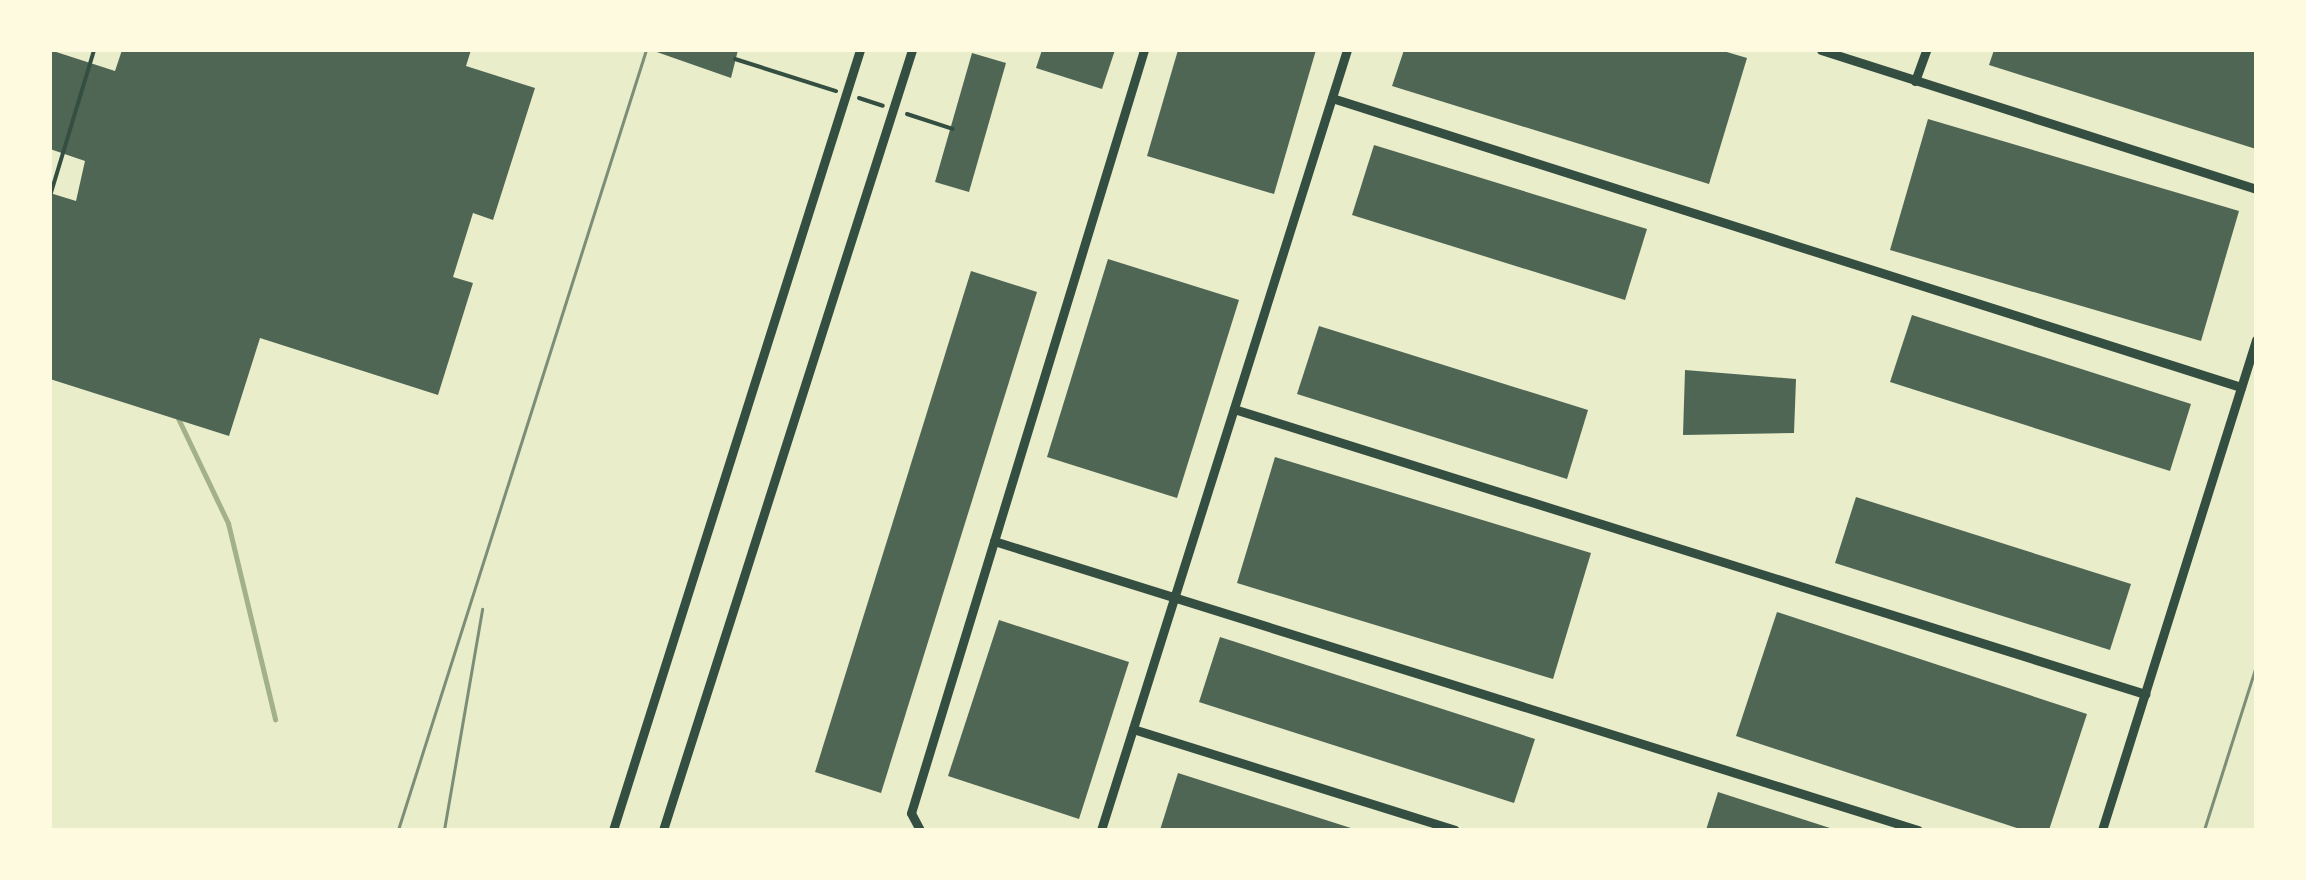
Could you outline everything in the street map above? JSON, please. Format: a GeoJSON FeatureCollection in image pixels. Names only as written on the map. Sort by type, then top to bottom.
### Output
{"type":"FeatureCollection","features":[{"type":"Feature","properties":{"kind":"street"},"geometry":{"type":"LineString","coordinates":[[613,830],[860,50]]}},
{"type":"Feature","properties":{"kind":"street"},"geometry":{"type":"LineString","coordinates":[[663,830],[912,50]]}},
{"type":"Feature","properties":{"kind":"street"},"geometry":{"type":"LineString","coordinates":[[920,830],[911,813],[1144,50]]}},
{"type":"Feature","properties":{"kind":"street"},"geometry":{"type":"LineString","coordinates":[[1101,830],[1347,50]]}},
{"type":"Feature","properties":{"kind":"street"},"geometry":{"type":"LineString","coordinates":[[1820,50],[2256,189]]}},
{"type":"Feature","properties":{"kind":"street"},"geometry":{"type":"LineString","coordinates":[[1916,82],[1926,50]]}},
{"type":"Feature","properties":{"kind":"street"},"geometry":{"type":"LineString","coordinates":[[1332,98],[2241,387]]}},
{"type":"Feature","properties":{"kind":"street"},"geometry":{"type":"LineString","coordinates":[[2102,830],[2256,340]]}},
{"type":"Feature","properties":{"kind":"street"},"geometry":{"type":"LineString","coordinates":[[1234,409],[2144,694]]}},
{"type":"Feature","properties":{"kind":"street"},"geometry":{"type":"LineString","coordinates":[[994,541],[1918,830]]}},
{"type":"Feature","properties":{"kind":"street"},"geometry":{"type":"LineString","coordinates":[[1132,729],[1456,830]]}},
{"type":"Feature","properties":{"kind":"path"},"geometry":{"type":"LineString","coordinates":[[50,196],[94,50]]}},
{"type":"Feature","properties":{"kind":"building"},"geometry":{"type":"Polygon","coordinates":[[[50,50],[115,71],[122,50],[471,50],[466,66],[535,88],[493,220],[473,213],[453,277],[473,283],[438,395],[260,338],[229,436],[50,379],[50,193],[76,201],[85,161],[50,149],[50,50]]]}},
{"type":"Feature","properties":{"kind":"building"},"geometry":{"type":"Polygon","coordinates":[[[651,50],[738,50],[731,78],[651,50]]]}},
{"type":"Feature","properties":{"kind":"building"},"geometry":{"type":"Polygon","coordinates":[[[1042,50],[1115,50],[1102,89],[1036,68],[1042,50]]]}},
{"type":"Feature","properties":{"kind":"building"},"geometry":{"type":"Polygon","coordinates":[[[1178,50],[1316,50],[1274,194],[1147,156],[1178,50]]]}},
{"type":"Feature","properties":{"kind":"building"},"geometry":{"type":"Polygon","coordinates":[[[1404,50],[1720,50],[1747,58],[1709,184],[1392,86],[1404,50]]]}},
{"type":"Feature","properties":{"kind":"building"},"geometry":{"type":"Polygon","coordinates":[[[1994,50],[2256,50],[2256,149],[1989,65],[1994,50]]]}},
{"type":"Feature","properties":{"kind":"building"},"geometry":{"type":"Polygon","coordinates":[[[972,53],[1006,63],[969,192],[935,182],[972,53]]]}},
{"type":"Feature","properties":{"kind":"building"},"geometry":{"type":"Polygon","coordinates":[[[1928,119],[2239,211],[2201,341],[1890,250],[1928,119]]]}},
{"type":"Feature","properties":{"kind":"building"},"geometry":{"type":"Polygon","coordinates":[[[1374,145],[1647,229],[1625,300],[1352,215],[1374,145]]]}},
{"type":"Feature","properties":{"kind":"building"},"geometry":{"type":"Polygon","coordinates":[[[1108,259],[1239,300],[1177,498],[1047,457],[1108,259]]]}},
{"type":"Feature","properties":{"kind":"building"},"geometry":{"type":"Polygon","coordinates":[[[971,271],[1037,292],[881,793],[815,772],[971,271]]]}},
{"type":"Feature","properties":{"kind":"building"},"geometry":{"type":"Polygon","coordinates":[[[1912,315],[2191,404],[2170,471],[1890,382],[1912,315]]]}},
{"type":"Feature","properties":{"kind":"building"},"geometry":{"type":"Polygon","coordinates":[[[1319,326],[1588,410],[1567,479],[1297,394],[1319,326]]]}},
{"type":"Feature","properties":{"kind":"building"},"geometry":{"type":"Polygon","coordinates":[[[1685,370],[1796,379],[1794,433],[1683,435],[1685,370]]]}},
{"type":"Feature","properties":{"kind":"building"},"geometry":{"type":"Polygon","coordinates":[[[1275,457],[1591,553],[1553,679],[1237,583],[1275,457]]]}},
{"type":"Feature","properties":{"kind":"building"},"geometry":{"type":"Polygon","coordinates":[[[1856,497],[2131,584],[2110,650],[1835,563],[1856,497]]]}},
{"type":"Feature","properties":{"kind":"building"},"geometry":{"type":"Polygon","coordinates":[[[1777,612],[2087,714],[2049,830],[2023,830],[1736,736],[1777,612]]]}},
{"type":"Feature","properties":{"kind":"building"},"geometry":{"type":"Polygon","coordinates":[[[999,620],[1129,662],[1079,819],[948,776],[999,620]]]}},
{"type":"Feature","properties":{"kind":"building"},"geometry":{"type":"Polygon","coordinates":[[[1220,637],[1535,739],[1514,803],[1199,702],[1220,637]]]}},
{"type":"Feature","properties":{"kind":"building"},"geometry":{"type":"Polygon","coordinates":[[[1178,773],[1354,829],[1160,830],[1178,773]]]}},
{"type":"Feature","properties":{"kind":"building"},"geometry":{"type":"Polygon","coordinates":[[[1718,792],[1833,829],[1833,830],[1706,830],[1718,792]]]}},
{"type":"Feature","properties":{"kind":"waterway"},"geometry":{"type":"LineString","coordinates":[[176,414],[228,523],[275,719]]}},
{"type":"Feature","properties":{"kind":"tram line"},"geometry":{"type":"LineString","coordinates":[[398,830],[646,50]]}},
{"type":"Feature","properties":{"kind":"tram line"},"geometry":{"type":"LineString","coordinates":[[444,830],[482,609]]}},
{"type":"Feature","properties":{"kind":"tram line"},"geometry":{"type":"LineString","coordinates":[[2204,830],[2256,666]]}}]}
